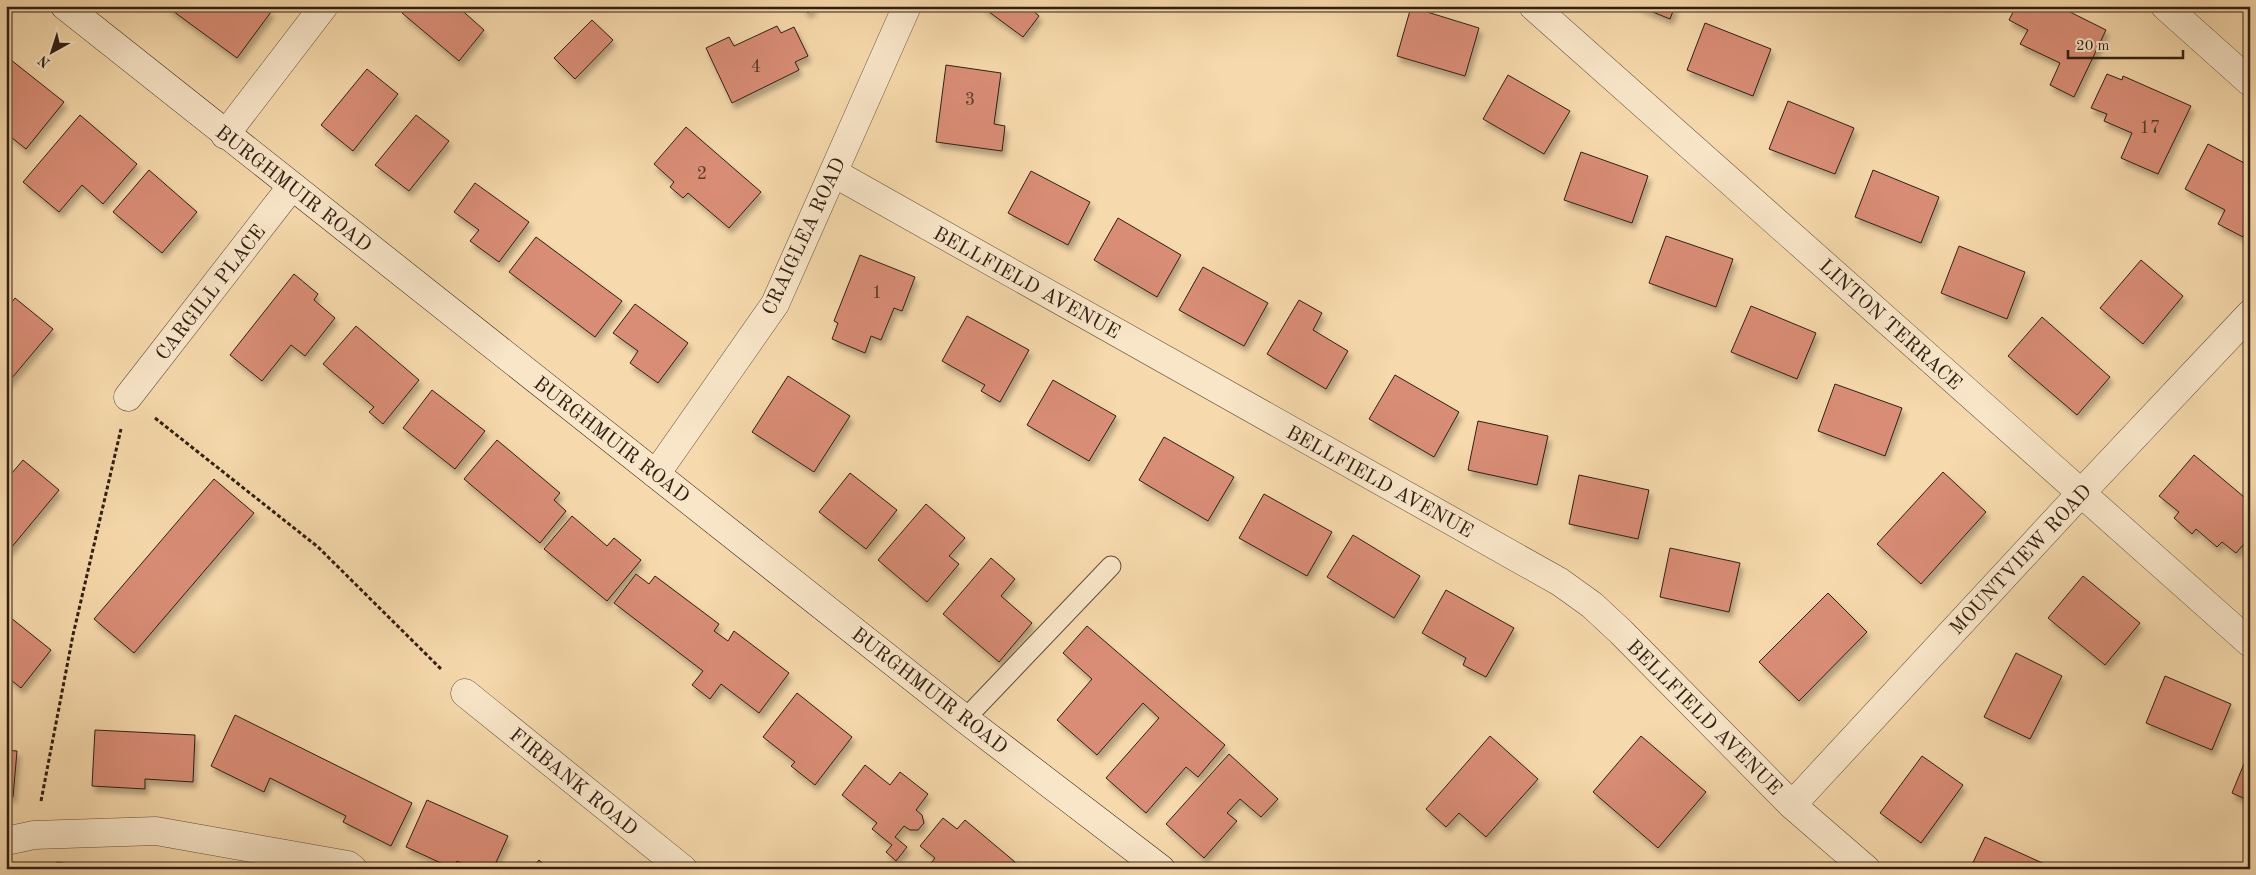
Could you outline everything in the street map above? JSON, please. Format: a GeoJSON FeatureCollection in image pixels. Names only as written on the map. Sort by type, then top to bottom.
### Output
{"type":"FeatureCollection","features":[{"type":"Feature","properties":{"kind":"street","name":"BURGHMUIR ROAD"},"geometry":{"type":"LineString","coordinates":[[65,6],[225,135],[966,719],[1161,869]]}},
{"type":"Feature","properties":{"kind":"street"},"geometry":{"type":"LineString","coordinates":[[225,135],[324,6]]}},
{"type":"Feature","properties":{"kind":"street","name":"CRAIGLEA ROAD"},"geometry":{"type":"LineString","coordinates":[[656,474],[774,304],[907,6]]}},
{"type":"Feature","properties":{"kind":"street","name":"LINTON TERRACE"},"geometry":{"type":"LineString","coordinates":[[1533,6],[2250,643]]}},
{"type":"Feature","properties":{"kind":"street"},"geometry":{"type":"LineString","coordinates":[[2164,6],[2250,82]]}},
{"type":"Feature","properties":{"kind":"street","name":"BELLFIELD AVENUE"},"geometry":{"type":"LineString","coordinates":[[834,173],[1560,582],[1592,605],[1621,632],[1792,805],[1866,869]]}},
{"type":"Feature","properties":{"kind":"street","name":"CARGILL PLACE"},"geometry":{"type":"LineString","coordinates":[[128,397],[292,186]]}},
{"type":"Feature","properties":{"kind":"street","name":"MOUNTVIEW ROAD"},"geometry":{"type":"LineString","coordinates":[[1792,805],[2250,314]]}},
{"type":"Feature","properties":{"kind":"street","name":"FIRBANK ROAD"},"geometry":{"type":"LineString","coordinates":[[465,693],[683,869]]}},
{"type":"Feature","properties":{"kind":"street"},"geometry":{"type":"LineString","coordinates":[[6,841],[34,835],[156,831],[348,865],[353,869]]}},
{"type":"Feature","properties":{"kind":"lane"},"geometry":{"type":"LineString","coordinates":[[966,719],[1111,566]]}},
{"type":"Feature","properties":{"kind":"path"},"geometry":{"type":"LineString","coordinates":[[34,835],[73,635],[128,397],[318,547],[465,693]]}},
{"type":"Feature","properties":{"kind":"building"},"geometry":{"type":"Polygon","coordinates":[[[166,6],[263,6],[271,12],[237,58],[166,6]]]}},
{"type":"Feature","properties":{"kind":"building"},"geometry":{"type":"Polygon","coordinates":[[[408,6],[457,6],[484,30],[459,61],[402,13],[408,6]]]}},
{"type":"Feature","properties":{"kind":"building"},"geometry":{"type":"Polygon","coordinates":[[[802,6],[815,6],[808,13],[802,6]]]}},
{"type":"Feature","properties":{"kind":"building"},"geometry":{"type":"Polygon","coordinates":[[[981,6],[1035,6],[1032,10],[1039,16],[1023,37],[981,6]]]}},
{"type":"Feature","properties":{"kind":"building"},"geometry":{"type":"Polygon","coordinates":[[[1638,6],[1675,6],[1670,19],[1638,6]]]}},
{"type":"Feature","properties":{"kind":"building"},"geometry":{"type":"Polygon","coordinates":[[[2016,6],[2058,6],[2106,30],[2074,97],[2050,85],[2060,63],[2020,44],[2028,30],[2009,20],[2016,6]]]}},
{"type":"Feature","properties":{"kind":"building"},"geometry":{"type":"Polygon","coordinates":[[[1411,7],[1479,28],[1465,76],[1397,56],[1411,7]]]}},
{"type":"Feature","properties":{"kind":"building"},"geometry":{"type":"Polygon","coordinates":[[[592,20],[613,40],[575,79],[554,58],[592,20]]]}},
{"type":"Feature","properties":{"kind":"building"},"geometry":{"type":"Polygon","coordinates":[[[1705,23],[1771,49],[1753,96],[1687,70],[1705,23]]]}},
{"type":"Feature","properties":{"kind":"building"},"geometry":{"type":"Polygon","coordinates":[[[777,26],[781,33],[794,27],[808,56],[795,62],[799,70],[732,103],[706,48],[729,37],[734,46],[777,26]]]}},
{"type":"Feature","properties":{"kind":"building"},"geometry":{"type":"Polygon","coordinates":[[[11,60],[64,102],[26,149],[6,133],[6,66],[11,60]]]}},
{"type":"Feature","properties":{"kind":"building"},"geometry":{"type":"Polygon","coordinates":[[[946,65],[1001,73],[994,124],[1005,126],[1002,151],[936,142],[946,65]]]}},
{"type":"Feature","properties":{"kind":"building"},"geometry":{"type":"Polygon","coordinates":[[[367,69],[398,94],[353,151],[321,125],[367,69]]]}},
{"type":"Feature","properties":{"kind":"building"},"geometry":{"type":"Polygon","coordinates":[[[2107,74],[2122,80],[2123,76],[2191,106],[2158,174],[2121,158],[2132,133],[2104,121],[2107,114],[2091,108],[2107,74]]]}},
{"type":"Feature","properties":{"kind":"building"},"geometry":{"type":"Polygon","coordinates":[[[1508,75],[1570,111],[1544,154],[1483,119],[1508,75]]]}},
{"type":"Feature","properties":{"kind":"building"},"geometry":{"type":"Polygon","coordinates":[[[1788,101],[1854,128],[1835,174],[1769,149],[1788,101]]]}},
{"type":"Feature","properties":{"kind":"building"},"geometry":{"type":"Polygon","coordinates":[[[80,115],[137,164],[103,204],[82,185],[59,212],[23,182],[80,115]]]}},
{"type":"Feature","properties":{"kind":"building"},"geometry":{"type":"Polygon","coordinates":[[[416,115],[449,141],[409,191],[375,165],[416,115]]]}},
{"type":"Feature","properties":{"kind":"building"},"geometry":{"type":"Polygon","coordinates":[[[686,127],[761,192],[729,228],[688,193],[683,198],[670,187],[674,182],[654,164],[686,127]]]}},
{"type":"Feature","properties":{"kind":"building"},"geometry":{"type":"Polygon","coordinates":[[[2208,144],[2250,166],[2250,225],[2243,237],[2218,224],[2225,210],[2185,189],[2208,144]]]}},
{"type":"Feature","properties":{"kind":"building"},"geometry":{"type":"Polygon","coordinates":[[[1581,152],[1648,176],[1632,223],[1564,200],[1581,152]]]}},
{"type":"Feature","properties":{"kind":"building"},"geometry":{"type":"Polygon","coordinates":[[[149,170],[197,212],[162,253],[113,212],[149,170]]]}},
{"type":"Feature","properties":{"kind":"building"},"geometry":{"type":"Polygon","coordinates":[[[1873,170],[1939,197],[1921,243],[1855,217],[1873,170]]]}},
{"type":"Feature","properties":{"kind":"building"},"geometry":{"type":"Polygon","coordinates":[[[1031,171],[1090,202],[1068,245],[1008,213],[1031,171]]]}},
{"type":"Feature","properties":{"kind":"building"},"geometry":{"type":"Polygon","coordinates":[[[475,183],[529,222],[499,262],[470,241],[479,230],[454,212],[475,183]]]}},
{"type":"Feature","properties":{"kind":"building"},"geometry":{"type":"Polygon","coordinates":[[[1118,218],[1181,255],[1157,297],[1094,260],[1118,218]]]}},
{"type":"Feature","properties":{"kind":"building"},"geometry":{"type":"Polygon","coordinates":[[[1666,236],[1733,259],[1716,307],[1649,283],[1666,236]]]}},
{"type":"Feature","properties":{"kind":"building"},"geometry":{"type":"Polygon","coordinates":[[[536,237],[622,301],[595,337],[509,272],[536,237]]]}},
{"type":"Feature","properties":{"kind":"building"},"geometry":{"type":"Polygon","coordinates":[[[1959,246],[2025,272],[2007,319],[1941,293],[1959,246]]]}},
{"type":"Feature","properties":{"kind":"building"},"geometry":{"type":"Polygon","coordinates":[[[860,255],[915,277],[902,311],[894,308],[881,340],[871,336],[865,353],[832,339],[838,323],[834,321],[860,255]]]}},
{"type":"Feature","properties":{"kind":"building"},"geometry":{"type":"Polygon","coordinates":[[[2141,260],[2183,296],[2143,344],[2100,308],[2141,260]]]}},
{"type":"Feature","properties":{"kind":"building"},"geometry":{"type":"Polygon","coordinates":[[[1203,267],[1268,303],[1244,346],[1179,310],[1203,267]]]}},
{"type":"Feature","properties":{"kind":"building"},"geometry":{"type":"Polygon","coordinates":[[[294,274],[318,294],[314,300],[335,318],[305,356],[291,345],[262,381],[230,355],[294,274]]]}},
{"type":"Feature","properties":{"kind":"building"},"geometry":{"type":"Polygon","coordinates":[[[15,298],[53,329],[6,385],[6,309],[15,298]]]}},
{"type":"Feature","properties":{"kind":"building"},"geometry":{"type":"Polygon","coordinates":[[[1299,300],[1322,313],[1313,330],[1348,351],[1326,389],[1267,354],[1299,300]]]}},
{"type":"Feature","properties":{"kind":"building"},"geometry":{"type":"Polygon","coordinates":[[[635,304],[688,343],[658,383],[630,363],[638,351],[613,333],[635,304]]]}},
{"type":"Feature","properties":{"kind":"building"},"geometry":{"type":"Polygon","coordinates":[[[1751,306],[1816,333],[1797,379],[1731,352],[1751,306]]]}},
{"type":"Feature","properties":{"kind":"building"},"geometry":{"type":"Polygon","coordinates":[[[967,316],[1029,350],[1000,402],[981,391],[985,385],[942,361],[967,316]]]}},
{"type":"Feature","properties":{"kind":"building"},"geometry":{"type":"Polygon","coordinates":[[[2042,317],[2110,377],[2077,415],[2008,356],[2042,317]]]}},
{"type":"Feature","properties":{"kind":"building"},"geometry":{"type":"Polygon","coordinates":[[[356,326],[419,380],[383,424],[369,412],[374,407],[323,364],[356,326]]]}},
{"type":"Feature","properties":{"kind":"building"},"geometry":{"type":"Polygon","coordinates":[[[1395,375],[1459,412],[1434,457],[1369,419],[1395,375]]]}},
{"type":"Feature","properties":{"kind":"building"},"geometry":{"type":"Polygon","coordinates":[[[788,376],[850,416],[814,472],[752,432],[788,376]]]}},
{"type":"Feature","properties":{"kind":"building"},"geometry":{"type":"Polygon","coordinates":[[[1053,380],[1116,416],[1089,461],[1027,425],[1053,380]]]}},
{"type":"Feature","properties":{"kind":"building"},"geometry":{"type":"Polygon","coordinates":[[[1835,384],[1902,408],[1885,456],[1818,431],[1835,384]]]}},
{"type":"Feature","properties":{"kind":"building"},"geometry":{"type":"Polygon","coordinates":[[[432,390],[485,431],[455,469],[403,428],[432,390]]]}},
{"type":"Feature","properties":{"kind":"building"},"geometry":{"type":"Polygon","coordinates":[[[1478,421],[1548,436],[1537,485],[1468,470],[1478,421]]]}},
{"type":"Feature","properties":{"kind":"building"},"geometry":{"type":"Polygon","coordinates":[[[1164,437],[1234,477],[1208,521],[1139,480],[1164,437]]]}},
{"type":"Feature","properties":{"kind":"building"},"geometry":{"type":"Polygon","coordinates":[[[497,440],[560,493],[554,500],[566,511],[540,543],[464,479],[497,440]]]}},
{"type":"Feature","properties":{"kind":"building"},"geometry":{"type":"Polygon","coordinates":[[[2194,455],[2250,502],[2250,537],[2236,553],[2222,542],[2217,547],[2196,529],[2192,534],[2174,518],[2179,512],[2159,496],[2194,455]]]}},
{"type":"Feature","properties":{"kind":"building"},"geometry":{"type":"Polygon","coordinates":[[[23,460],[59,490],[6,554],[6,480],[23,460]]]}},
{"type":"Feature","properties":{"kind":"building"},"geometry":{"type":"Polygon","coordinates":[[[1943,472],[1986,512],[1921,584],[1877,544],[1943,472]]]}},
{"type":"Feature","properties":{"kind":"building"},"geometry":{"type":"Polygon","coordinates":[[[850,473],[897,510],[866,549],[819,512],[850,473]]]}},
{"type":"Feature","properties":{"kind":"building"},"geometry":{"type":"Polygon","coordinates":[[[1579,475],[1649,490],[1638,539],[1569,524],[1579,475]]]}},
{"type":"Feature","properties":{"kind":"building"},"geometry":{"type":"Polygon","coordinates":[[[214,479],[254,513],[134,653],[94,619],[214,479]]]}},
{"type":"Feature","properties":{"kind":"building"},"geometry":{"type":"Polygon","coordinates":[[[1264,494],[1332,532],[1307,576],[1239,538],[1264,494]]]}},
{"type":"Feature","properties":{"kind":"building"},"geometry":{"type":"Polygon","coordinates":[[[926,504],[965,538],[949,556],[959,564],[927,602],[878,560],[926,504]]]}},
{"type":"Feature","properties":{"kind":"building"},"geometry":{"type":"Polygon","coordinates":[[[572,516],[607,546],[614,538],[641,560],[607,601],[544,549],[572,516]]]}},
{"type":"Feature","properties":{"kind":"building"},"geometry":{"type":"Polygon","coordinates":[[[1353,535],[1420,576],[1394,618],[1327,577],[1353,535]]]}},
{"type":"Feature","properties":{"kind":"building"},"geometry":{"type":"Polygon","coordinates":[[[1670,548],[1740,563],[1729,612],[1660,597],[1670,548]]]}},
{"type":"Feature","properties":{"kind":"building"},"geometry":{"type":"Polygon","coordinates":[[[991,558],[1015,579],[1001,596],[1032,623],[999,662],[943,614],[991,558]]]}},
{"type":"Feature","properties":{"kind":"building"},"geometry":{"type":"Polygon","coordinates":[[[636,574],[649,584],[655,576],[719,624],[714,631],[728,641],[734,631],[789,673],[759,713],[721,684],[710,699],[692,685],[703,671],[614,603],[636,574]]]}},
{"type":"Feature","properties":{"kind":"building"},"geometry":{"type":"Polygon","coordinates":[[[2083,576],[2140,623],[2105,665],[2048,618],[2083,576]]]}},
{"type":"Feature","properties":{"kind":"building"},"geometry":{"type":"Polygon","coordinates":[[[1446,590],[1514,628],[1486,677],[1463,665],[1466,658],[1422,633],[1446,590]]]}},
{"type":"Feature","properties":{"kind":"building"},"geometry":{"type":"Polygon","coordinates":[[[1828,593],[1867,632],[1799,701],[1759,662],[1828,593]]]}},
{"type":"Feature","properties":{"kind":"building"},"geometry":{"type":"Polygon","coordinates":[[[6,614],[51,650],[21,688],[6,676],[6,614]]]}},
{"type":"Feature","properties":{"kind":"building"},"geometry":{"type":"Polygon","coordinates":[[[1087,626],[1225,745],[1198,777],[1186,767],[1146,813],[1106,778],[1159,718],[1143,703],[1097,755],[1057,720],[1092,679],[1063,653],[1087,626]]]}},
{"type":"Feature","properties":{"kind":"building"},"geometry":{"type":"Polygon","coordinates":[[[2016,653],[2062,676],[2030,739],[1984,717],[2016,653]]]}},
{"type":"Feature","properties":{"kind":"building"},"geometry":{"type":"Polygon","coordinates":[[[2165,676],[2231,704],[2212,750],[2146,723],[2165,676]]]}},
{"type":"Feature","properties":{"kind":"building"},"geometry":{"type":"Polygon","coordinates":[[[797,693],[852,737],[815,785],[791,766],[795,762],[763,737],[797,693]]]}},
{"type":"Feature","properties":{"kind":"building"},"geometry":{"type":"Polygon","coordinates":[[[235,715],[412,803],[391,846],[343,822],[346,816],[270,778],[264,792],[211,766],[235,715]]]}},
{"type":"Feature","properties":{"kind":"building"},"geometry":{"type":"Polygon","coordinates":[[[95,730],[195,735],[193,782],[145,779],[145,789],[92,786],[95,730]]]}},
{"type":"Feature","properties":{"kind":"building"},"geometry":{"type":"Polygon","coordinates":[[[1490,736],[1538,779],[1486,837],[1459,813],[1446,827],[1426,809],[1490,736]]]}},
{"type":"Feature","properties":{"kind":"building"},"geometry":{"type":"Polygon","coordinates":[[[1641,736],[1706,792],[1658,848],[1593,792],[1641,736]]]}},
{"type":"Feature","properties":{"kind":"building"},"geometry":{"type":"Polygon","coordinates":[[[2250,749],[2250,801],[2232,793],[2250,749]]]}},
{"type":"Feature","properties":{"kind":"building"},"geometry":{"type":"Polygon","coordinates":[[[6,750],[17,751],[13,797],[6,796],[6,750]]]}},
{"type":"Feature","properties":{"kind":"building"},"geometry":{"type":"Polygon","coordinates":[[[1229,754],[1278,799],[1261,817],[1240,799],[1227,813],[1237,821],[1204,858],[1166,824],[1229,754]]]}},
{"type":"Feature","properties":{"kind":"building"},"geometry":{"type":"Polygon","coordinates":[[[1922,756],[1963,785],[1921,843],[1880,813],[1922,756]]]}},
{"type":"Feature","properties":{"kind":"building"},"geometry":{"type":"Polygon","coordinates":[[[865,765],[890,785],[900,772],[928,794],[916,810],[922,815],[924,823],[918,830],[910,830],[904,826],[895,837],[907,847],[896,861],[886,852],[892,845],[872,829],[877,823],[842,795],[865,765]]]}},
{"type":"Feature","properties":{"kind":"building"},"geometry":{"type":"Polygon","coordinates":[[[427,800],[508,836],[493,869],[473,869],[457,861],[454,869],[406,847],[427,800]]]}},
{"type":"Feature","properties":{"kind":"building"},"geometry":{"type":"Polygon","coordinates":[[[943,818],[957,829],[965,820],[1015,862],[1009,869],[931,869],[928,867],[935,858],[920,846],[943,818]]]}},
{"type":"Feature","properties":{"kind":"building"},"geometry":{"type":"Polygon","coordinates":[[[1985,837],[2049,866],[2048,869],[1970,869],[1985,837]]]}},
{"type":"Feature","properties":{"kind":"building"},"geometry":{"type":"Polygon","coordinates":[[[539,860],[549,869],[532,869],[539,860]]]}},
{"type":"Feature","properties":{"kind":"building"},"geometry":{"type":"Polygon","coordinates":[[[57,862],[98,869],[56,869],[57,862]]]}},
{"type":"Feature","properties":{"kind":"building"},"geometry":{"type":"Polygon","coordinates":[[[1365,863],[1371,869],[1360,869],[1365,863]]]}}]}
